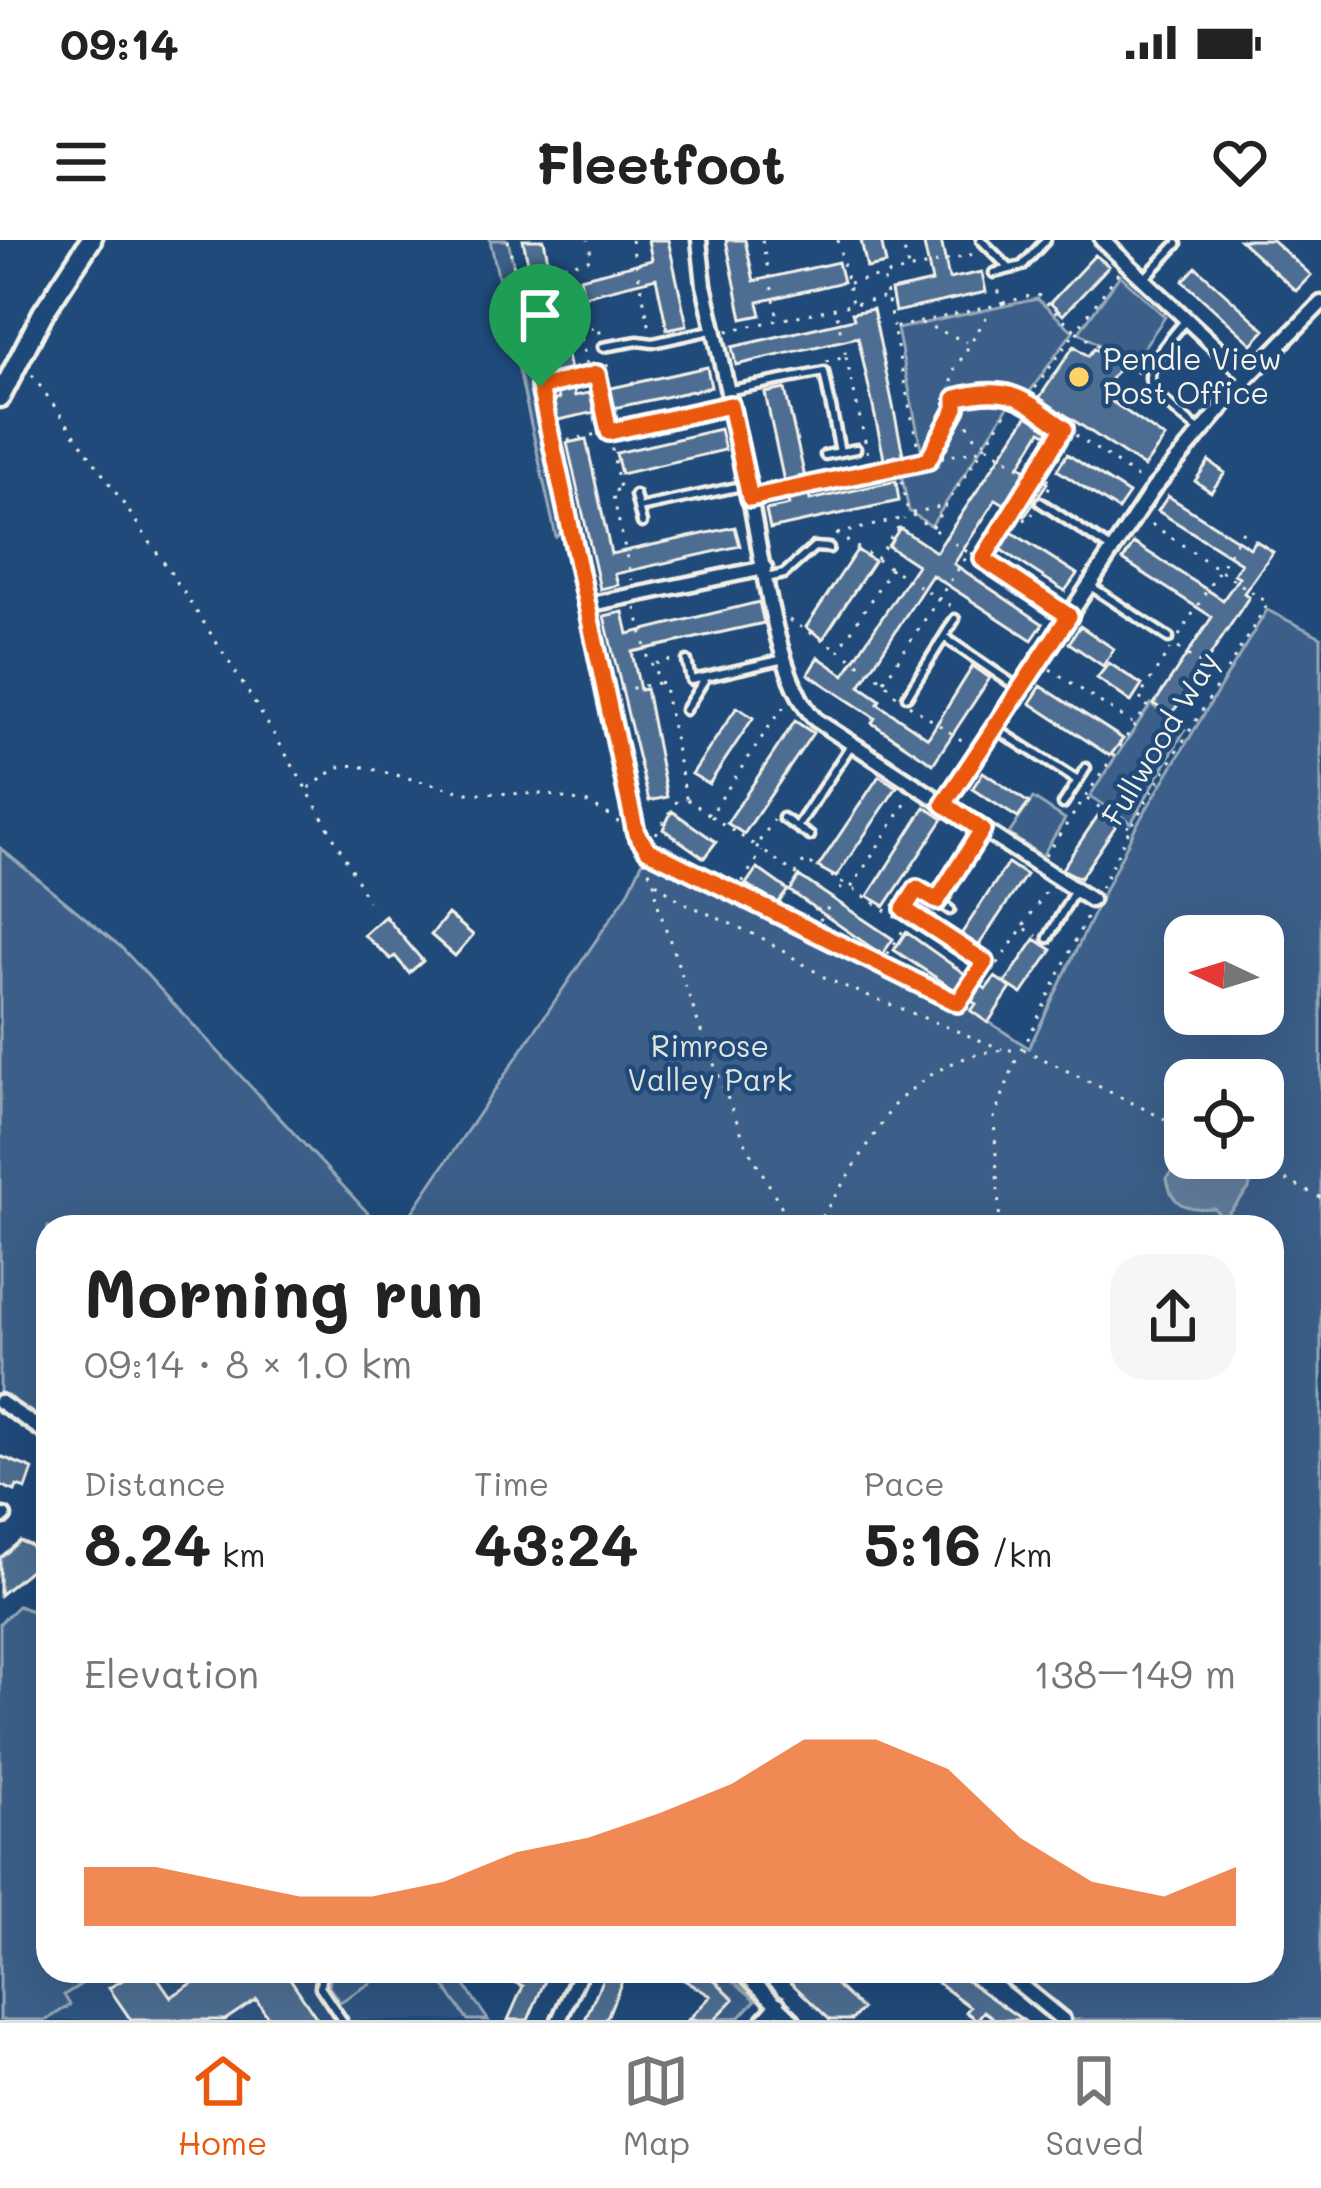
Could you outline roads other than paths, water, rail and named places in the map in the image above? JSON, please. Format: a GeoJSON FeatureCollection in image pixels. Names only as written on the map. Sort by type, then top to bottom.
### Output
{"type":"FeatureCollection","features":[{"type":"Feature","properties":{"kind":"street"},"geometry":{"type":"LineString","coordinates":[[0,397],[43,313],[91,240]]}},
{"type":"Feature","properties":{"kind":"street"},"geometry":{"type":"LineString","coordinates":[[698,240],[776,621],[801,702],[815,721],[1055,878],[1095,898]]}},
{"type":"Feature","properties":{"kind":"street"},"geometry":{"type":"LineString","coordinates":[[1102,240],[1248,377]]}},
{"type":"Feature","properties":{"kind":"street"},"geometry":{"type":"LineString","coordinates":[[944,804],[1153,489],[1248,377],[1321,303]]}},
{"type":"Feature","properties":{"kind":"street"},"geometry":{"type":"LineString","coordinates":[[586,605],[766,573]]}},
{"type":"Feature","properties":{"kind":"street"},"geometry":{"type":"LineString","coordinates":[[0,1402],[36,1426]]}},
{"type":"Feature","properties":{"kind":"street"},"geometry":{"type":"LineString","coordinates":[[559,2020],[576,1983]]}},
{"type":"Feature","properties":{"kind":"street"},"geometry":{"type":"LineString","coordinates":[[755,1983],[793,2020]]}},
{"type":"Feature","properties":{"kind":"street"},"geometry":{"type":"LineString","coordinates":[[1018,1983],[1063,2020]]}},
{"type":"Feature","properties":{"kind":"street"},"geometry":{"type":"LineString","coordinates":[[764,2020],[778,2004]]}},
{"type":"Feature","properties":{"kind":"lane"},"geometry":{"type":"LineString","coordinates":[[981,240],[1010,269]]}},
{"type":"Feature","properties":{"kind":"lane"},"geometry":{"type":"LineString","coordinates":[[994,273],[1026,263],[1046,240]]}},
{"type":"Feature","properties":{"kind":"lane"},"geometry":{"type":"LineString","coordinates":[[1144,279],[1177,244]]}},
{"type":"Feature","properties":{"kind":"lane"},"geometry":{"type":"LineString","coordinates":[[1186,320],[1151,363],[1148,378],[1155,394],[1201,432]]}},
{"type":"Feature","properties":{"kind":"lane"},"geometry":{"type":"LineString","coordinates":[[603,347],[714,331]]}},
{"type":"Feature","properties":{"kind":"lane"},"geometry":{"type":"LineString","coordinates":[[728,398],[824,372],[840,452]]}},
{"type":"Feature","properties":{"kind":"lane"},"geometry":{"type":"LineString","coordinates":[[824,455],[856,449]]}},
{"type":"Feature","properties":{"kind":"lane"},"geometry":{"type":"LineString","coordinates":[[639,508],[749,491]]}},
{"type":"Feature","properties":{"kind":"lane"},"geometry":{"type":"LineString","coordinates":[[635,495],[642,523]]}},
{"type":"Feature","properties":{"kind":"lane"},"geometry":{"type":"LineString","coordinates":[[1040,502],[1113,550]]}},
{"type":"Feature","properties":{"kind":"lane"},"geometry":{"type":"LineString","coordinates":[[766,573],[784,574],[814,547],[829,548]]}},
{"type":"Feature","properties":{"kind":"lane"},"geometry":{"type":"LineString","coordinates":[[1090,585],[1171,641]]}},
{"type":"Feature","properties":{"kind":"lane"},"geometry":{"type":"LineString","coordinates":[[905,699],[955,620]]}},
{"type":"Feature","properties":{"kind":"lane"},"geometry":{"type":"LineString","coordinates":[[944,637],[1020,689]]}},
{"type":"Feature","properties":{"kind":"lane"},"geometry":{"type":"LineString","coordinates":[[688,661],[691,680],[785,658]]}},
{"type":"Feature","properties":{"kind":"lane"},"geometry":{"type":"LineString","coordinates":[[685,710],[706,677]]}},
{"type":"Feature","properties":{"kind":"lane"},"geometry":{"type":"LineString","coordinates":[[994,728],[1078,781]]}},
{"type":"Feature","properties":{"kind":"lane"},"geometry":{"type":"LineString","coordinates":[[797,827],[851,744]]}},
{"type":"Feature","properties":{"kind":"lane"},"geometry":{"type":"LineString","coordinates":[[1063,804],[1086,768]]}},
{"type":"Feature","properties":{"kind":"lane"},"geometry":{"type":"LineString","coordinates":[[784,818],[810,836]]}},
{"type":"Feature","properties":{"kind":"lane"},"geometry":{"type":"LineString","coordinates":[[937,901],[982,830]]}},
{"type":"Feature","properties":{"kind":"lane"},"geometry":{"type":"LineString","coordinates":[[1047,940],[1075,890]]}},
{"type":"Feature","properties":{"kind":"lane"},"geometry":{"type":"LineString","coordinates":[[923,892],[950,910]]}},
{"type":"Feature","properties":{"kind":"lane"},"geometry":{"type":"LineString","coordinates":[[320,1983],[342,2020]]}},
{"type":"Feature","properties":{"kind":"place","name":"Pendle View Post Office"},"geometry":{"type":"Point","coordinates":[1079,377]}},
{"type":"Feature","properties":{"kind":"park label","name":"Rimrose Valley Park"},"geometry":{"type":"Point","coordinates":[710,1064]}}]}
